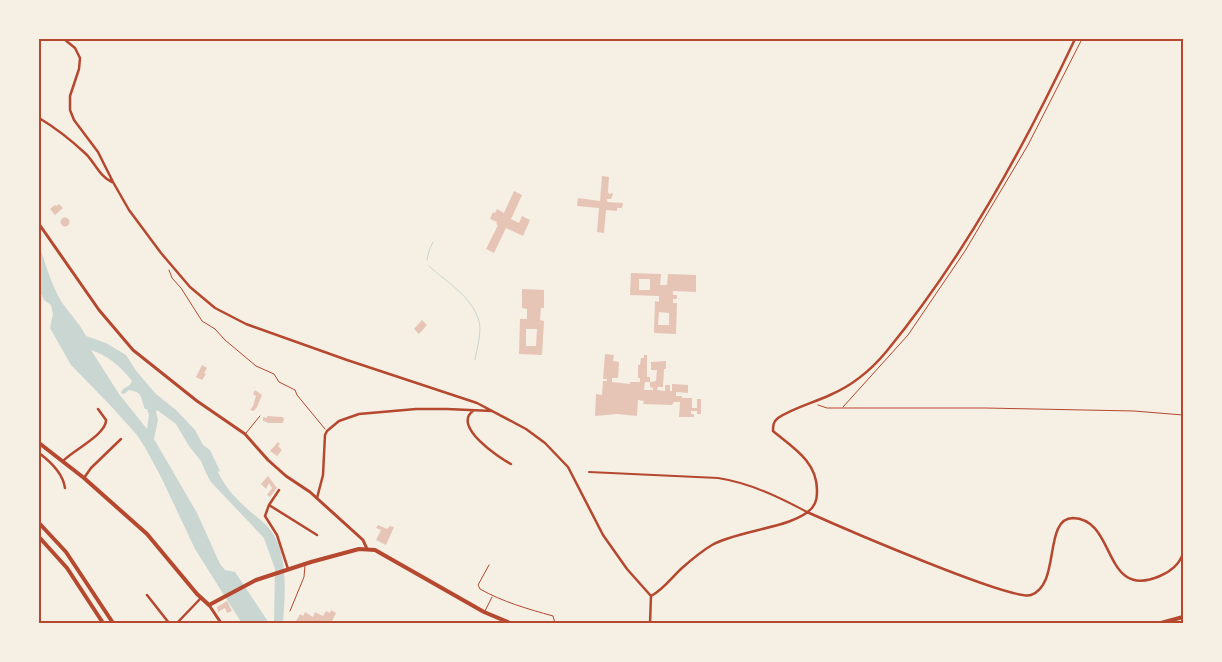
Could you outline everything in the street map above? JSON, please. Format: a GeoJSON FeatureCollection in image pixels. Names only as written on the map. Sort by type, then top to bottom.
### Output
{"type":"FeatureCollection","features":[{"type":"Feature","properties":{"kind":"main road"},"geometry":{"type":"LineString","coordinates":[[39,444],[84,478],[152,539],[209,605],[246,585],[272,574],[359,549],[367,549],[375,550],[484,612],[510,623]]}},
{"type":"Feature","properties":{"kind":"main road"},"geometry":{"type":"LineString","coordinates":[[39,523],[66,552],[113,623]]}},
{"type":"Feature","properties":{"kind":"main road"},"geometry":{"type":"LineString","coordinates":[[39,537],[67,568],[84,591],[103,623]]}},
{"type":"Feature","properties":{"kind":"main road"},"geometry":{"type":"LineString","coordinates":[[1161,623],[1183,617]]}},
{"type":"Feature","properties":{"kind":"street"},"geometry":{"type":"LineString","coordinates":[[64,39],[75,48],[80,58],[79,69],[70,96],[70,110],[74,120],[98,152],[129,210],[174,270],[196,293],[214,308],[246,324],[459,396],[494,411],[526,429],[545,443],[568,467],[603,535],[636,581],[651,596]]}},
{"type":"Feature","properties":{"kind":"street"},"geometry":{"type":"LineString","coordinates":[[650,623],[651,596],[683,566],[713,544],[798,517],[813,507],[817,498],[817,483],[813,470],[806,458],[773,431],[773,424],[776,419],[844,388],[872,367],[886,353],[936,287],[1002,182],[1052,89],[1075,39]]}},
{"type":"Feature","properties":{"kind":"street"},"geometry":{"type":"LineString","coordinates":[[39,118],[52,125],[69,139],[87,156],[104,178],[113,182]]}},
{"type":"Feature","properties":{"kind":"street"},"geometry":{"type":"LineString","coordinates":[[39,224],[99,310],[134,350],[197,401],[245,434],[268,460],[286,476],[317,498],[363,540],[367,549]]}},
{"type":"Feature","properties":{"kind":"street"},"geometry":{"type":"LineString","coordinates":[[63,461],[80,450],[105,426],[106,420],[98,409]]}},
{"type":"Feature","properties":{"kind":"street"},"geometry":{"type":"LineString","coordinates":[[317,498],[323,475],[325,437],[327,432],[339,421],[359,414],[416,409],[494,411]]}},
{"type":"Feature","properties":{"kind":"street"},"geometry":{"type":"LineString","coordinates":[[475,410],[470,414],[468,420],[469,428],[500,458],[511,464]]}},
{"type":"Feature","properties":{"kind":"street"},"geometry":{"type":"LineString","coordinates":[[84,478],[91,468],[121,439]]}},
{"type":"Feature","properties":{"kind":"street"},"geometry":{"type":"LineString","coordinates":[[39,453],[56,470],[64,482],[65,488]]}},
{"type":"Feature","properties":{"kind":"street"},"geometry":{"type":"LineString","coordinates":[[589,472],[736,480],[905,553],[998,589],[1027,596],[1033,595],[1043,586],[1051,562],[1056,532],[1059,524],[1068,518],[1083,520],[1091,524],[1105,542],[1112,561],[1118,569],[1135,580],[1143,581],[1161,576],[1177,565],[1183,553]]}},
{"type":"Feature","properties":{"kind":"street"},"geometry":{"type":"LineString","coordinates":[[279,490],[269,505],[265,516],[277,535],[287,570]]}},
{"type":"Feature","properties":{"kind":"street"},"geometry":{"type":"LineString","coordinates":[[269,505],[317,535]]}},
{"type":"Feature","properties":{"kind":"street"},"geometry":{"type":"LineString","coordinates":[[147,595],[169,623]]}},
{"type":"Feature","properties":{"kind":"street"},"geometry":{"type":"LineString","coordinates":[[177,623],[201,598]]}},
{"type":"Feature","properties":{"kind":"street"},"geometry":{"type":"LineString","coordinates":[[209,605],[221,623]]}},
{"type":"Feature","properties":{"kind":"lane"},"geometry":{"type":"LineString","coordinates":[[245,434],[260,416]]}},
{"type":"Feature","properties":{"kind":"lane"},"geometry":{"type":"LineString","coordinates":[[290,610],[304,577],[304,564]]}},
{"type":"Feature","properties":{"kind":"lane"},"geometry":{"type":"LineString","coordinates":[[489,565],[478,585],[480,589],[518,606],[553,616],[555,623]]}},
{"type":"Feature","properties":{"kind":"lane"},"geometry":{"type":"LineString","coordinates":[[484,612],[493,596]]}},
{"type":"Feature","properties":{"kind":"path"},"geometry":{"type":"LineString","coordinates":[[169,269],[172,278],[181,288],[202,321],[215,328],[225,340],[256,366],[274,374],[279,382],[295,390],[327,432]]}},
{"type":"Feature","properties":{"kind":"path"},"geometry":{"type":"LineString","coordinates":[[815,401],[823,408],[1004,408],[1134,411],[1183,415]]}},
{"type":"Feature","properties":{"kind":"shaded area"},"geometry":{"type":"Polygon","coordinates":[[[39,245],[59,297],[86,336],[106,343],[126,355],[137,372],[156,394],[176,410],[195,430],[203,445],[210,450],[222,480],[232,494],[264,523],[272,533],[278,544],[284,570],[285,598],[283,623],[274,623],[275,569],[264,538],[211,482],[201,461],[189,446],[176,424],[157,410],[158,420],[154,439],[197,513],[220,564],[225,570],[235,572],[269,623],[241,622],[195,549],[161,477],[137,435],[71,365],[50,328],[53,314],[51,305],[44,300],[39,290],[39,245]],[[91,350],[119,394],[147,429],[149,415],[139,394],[129,390],[124,394],[121,393],[132,381],[114,362],[91,350]]]}},
{"type":"Feature","properties":{"kind":"building"},"geometry":{"type":"Polygon","coordinates":[[[602,176],[609,177],[608,192],[613,194],[611,199],[607,199],[607,202],[623,203],[622,208],[617,208],[617,211],[606,210],[604,233],[597,232],[599,208],[577,206],[578,198],[600,201],[602,176]]]}},
{"type":"Feature","properties":{"kind":"building"},"geometry":{"type":"Polygon","coordinates":[[[514,191],[522,195],[511,219],[519,223],[522,216],[530,220],[523,236],[506,228],[494,253],[486,249],[498,225],[496,224],[497,222],[490,219],[493,212],[495,213],[497,209],[504,213],[514,191]]]}},
{"type":"Feature","properties":{"kind":"building"},"geometry":{"type":"Polygon","coordinates":[[[59,204],[63,208],[55,215],[50,209],[59,204]]]}},
{"type":"Feature","properties":{"kind":"building"},"geometry":{"type":"Polygon","coordinates":[[[65,218],[69,222],[65,226],[61,222],[65,218]]]}},
{"type":"Feature","properties":{"kind":"building"},"geometry":{"type":"Polygon","coordinates":[[[631,273],[661,274],[660,285],[667,285],[668,274],[696,275],[696,292],[673,291],[673,295],[677,295],[677,299],[673,299],[673,303],[677,303],[676,334],[654,333],[655,301],[659,302],[659,296],[630,295],[631,273]],[[639,279],[639,290],[650,290],[650,279],[639,279]],[[659,312],[658,325],[669,325],[669,313],[659,312]]]}},
{"type":"Feature","properties":{"kind":"building"},"geometry":{"type":"Polygon","coordinates":[[[522,289],[544,290],[544,308],[541,308],[540,320],[544,321],[542,355],[519,354],[520,319],[527,319],[527,309],[522,308],[522,289]],[[526,329],[526,346],[536,346],[537,329],[526,329]]]}},
{"type":"Feature","properties":{"kind":"building"},"geometry":{"type":"Polygon","coordinates":[[[422,320],[427,325],[419,334],[414,329],[422,320]]]}},
{"type":"Feature","properties":{"kind":"building"},"geometry":{"type":"Polygon","coordinates":[[[605,354],[614,355],[613,361],[619,362],[618,378],[612,378],[612,382],[630,384],[630,382],[640,382],[640,378],[638,378],[638,365],[640,365],[641,358],[644,358],[644,355],[647,355],[647,377],[650,377],[650,382],[656,381],[657,370],[651,370],[651,362],[666,361],[663,387],[658,387],[657,390],[665,391],[665,385],[670,385],[670,391],[672,391],[672,384],[688,385],[688,393],[676,392],[676,396],[692,398],[692,408],[697,408],[697,399],[701,399],[701,414],[697,414],[697,411],[691,411],[694,417],[679,417],[680,402],[674,402],[672,405],[643,404],[644,401],[638,400],[637,416],[617,414],[595,416],[596,394],[602,395],[603,381],[607,381],[607,379],[603,379],[605,354]],[[645,382],[644,390],[653,390],[650,387],[650,382],[645,382]]]}},
{"type":"Feature","properties":{"kind":"building"},"geometry":{"type":"Polygon","coordinates":[[[202,365],[207,368],[202,380],[196,377],[202,365]]]}},
{"type":"Feature","properties":{"kind":"building"},"geometry":{"type":"Polygon","coordinates":[[[255,390],[262,395],[254,411],[250,410],[256,396],[253,394],[255,390]]]}},
{"type":"Feature","properties":{"kind":"building"},"geometry":{"type":"Polygon","coordinates":[[[267,416],[282,417],[284,418],[283,423],[267,423],[263,421],[263,417],[267,418],[267,416]]]}},
{"type":"Feature","properties":{"kind":"building"},"geometry":{"type":"Polygon","coordinates":[[[278,442],[280,444],[278,446],[282,450],[277,456],[270,451],[278,442]]]}},
{"type":"Feature","properties":{"kind":"building"},"geometry":{"type":"Polygon","coordinates":[[[268,476],[277,488],[270,497],[267,495],[272,488],[269,483],[266,489],[261,484],[268,476]]]}},
{"type":"Feature","properties":{"kind":"building"},"geometry":{"type":"Polygon","coordinates":[[[378,525],[387,529],[390,526],[394,527],[386,545],[376,540],[381,530],[376,528],[378,525]]]}},
{"type":"Feature","properties":{"kind":"building"},"geometry":{"type":"Polygon","coordinates":[[[227,601],[232,611],[227,613],[225,608],[218,612],[217,607],[227,601]]]}},
{"type":"Feature","properties":{"kind":"building"},"geometry":{"type":"Polygon","coordinates":[[[331,610],[336,613],[331,623],[295,623],[300,614],[303,616],[305,612],[313,617],[315,612],[323,616],[326,611],[330,613],[331,610]]]}},
{"type":"Feature","properties":{"kind":"waterway"},"geometry":{"type":"LineString","coordinates":[[427,260],[433,242]]}},
{"type":"Feature","properties":{"kind":"waterway"},"geometry":{"type":"LineString","coordinates":[[429,266],[458,290],[476,312],[480,330],[475,360]]}}]}
